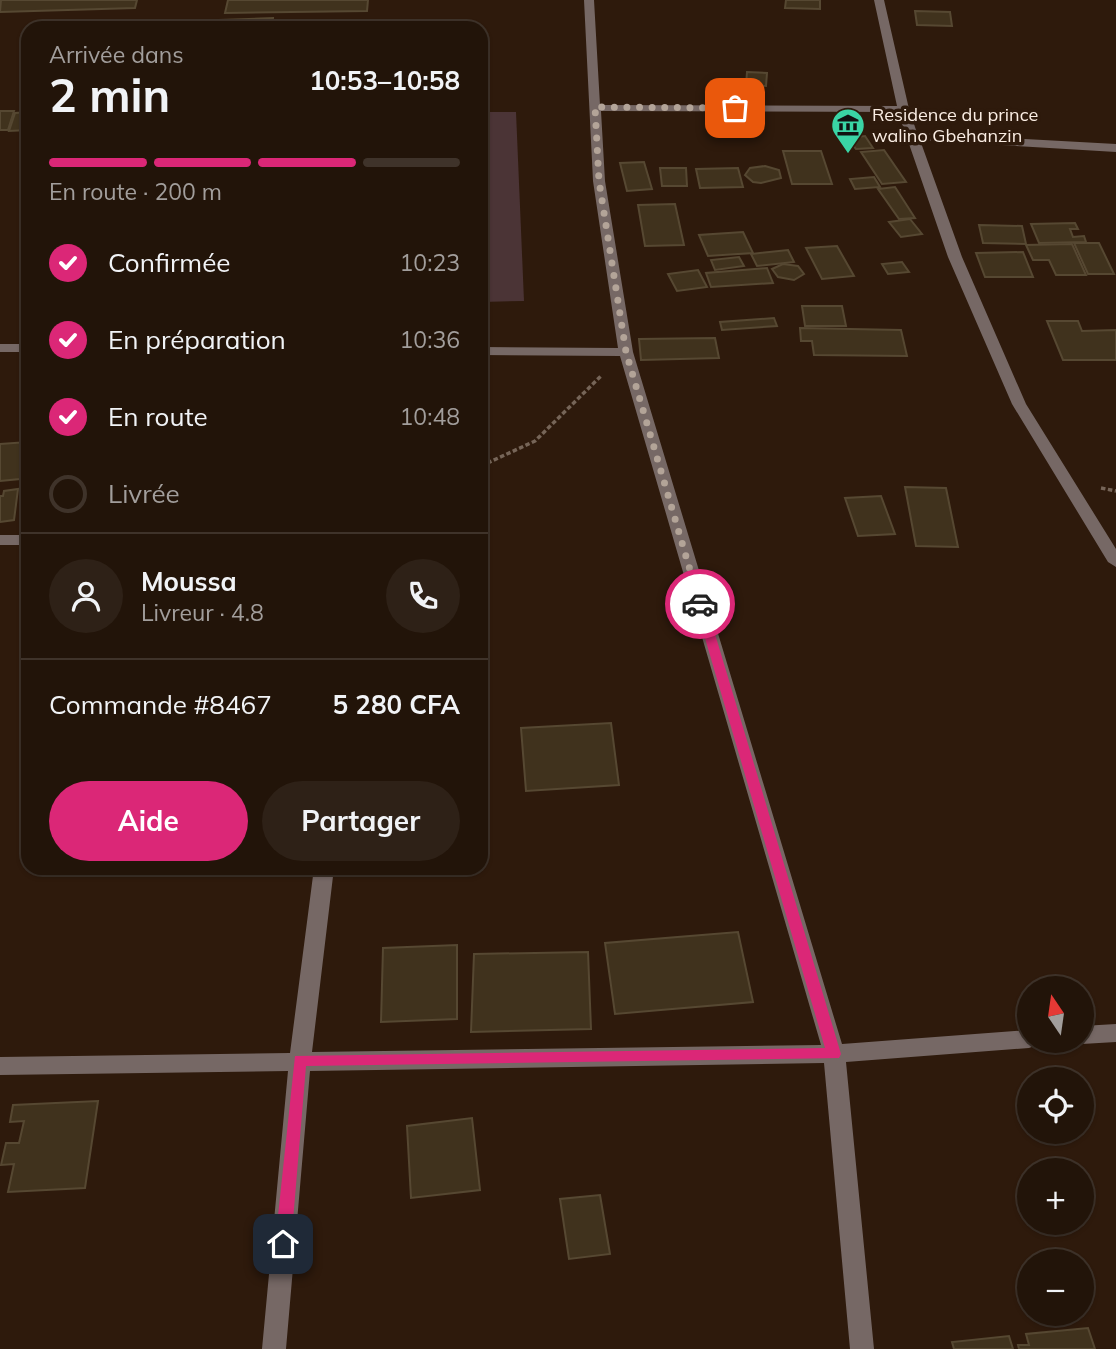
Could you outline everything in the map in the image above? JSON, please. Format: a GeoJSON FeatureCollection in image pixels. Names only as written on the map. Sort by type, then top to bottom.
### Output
{"type":"FeatureCollection","features":[{"type":"Feature","properties":{"kind":"street"},"geometry":{"type":"LineString","coordinates":[[589,0],[599,181],[626,352],[834,1054],[862,1349]]}},
{"type":"Feature","properties":{"kind":"street"},"geometry":{"type":"LineString","coordinates":[[879,0],[903,109],[955,257],[1019,404],[1116,562]]}},
{"type":"Feature","properties":{"kind":"street"},"geometry":{"type":"LineString","coordinates":[[595,107],[903,109]]}},
{"type":"Feature","properties":{"kind":"street"},"geometry":{"type":"LineString","coordinates":[[911,136],[1116,148]]}},
{"type":"Feature","properties":{"kind":"street"},"geometry":{"type":"LineString","coordinates":[[0,348],[21,348]]}},
{"type":"Feature","properties":{"kind":"street"},"geometry":{"type":"LineString","coordinates":[[488,351],[626,352]]}},
{"type":"Feature","properties":{"kind":"street"},"geometry":{"type":"LineString","coordinates":[[0,540],[21,540]]}},
{"type":"Feature","properties":{"kind":"street"},"geometry":{"type":"LineString","coordinates":[[274,1349],[300,1060],[323,875]]}},
{"type":"Feature","properties":{"kind":"street"},"geometry":{"type":"LineString","coordinates":[[1094,1034],[1116,1033]]}},
{"type":"Feature","properties":{"kind":"street"},"geometry":{"type":"LineString","coordinates":[[0,1066],[834,1054],[1017,1040]]}},
{"type":"Feature","properties":{"kind":"path"},"geometry":{"type":"LineString","coordinates":[[488,463],[535,441],[626,352]]}},
{"type":"Feature","properties":{"kind":"shaded area"},"geometry":{"type":"Polygon","coordinates":[[[488,112],[516,112],[524,301],[488,302],[488,112]]]}},
{"type":"Feature","properties":{"kind":"building"},"geometry":{"type":"Polygon","coordinates":[[[1,0],[137,0],[135,8],[0,12],[1,0]]]}},
{"type":"Feature","properties":{"kind":"building"},"geometry":{"type":"Polygon","coordinates":[[[228,0],[368,0],[367,11],[225,13],[228,0]]]}},
{"type":"Feature","properties":{"kind":"building"},"geometry":{"type":"Polygon","coordinates":[[[786,0],[820,0],[820,9],[785,8],[786,0]]]}},
{"type":"Feature","properties":{"kind":"building"},"geometry":{"type":"Polygon","coordinates":[[[915,11],[950,12],[952,26],[917,25],[915,11]]]}},
{"type":"Feature","properties":{"kind":"building"},"geometry":{"type":"Polygon","coordinates":[[[273,18],[273,21],[219,20],[273,18]]]}},
{"type":"Feature","properties":{"kind":"building"},"geometry":{"type":"Polygon","coordinates":[[[747,72],[767,73],[766,86],[746,85],[747,72]]]}},
{"type":"Feature","properties":{"kind":"building"},"geometry":{"type":"Polygon","coordinates":[[[0,111],[14,111],[8,130],[0,130],[0,111]]]}},
{"type":"Feature","properties":{"kind":"building"},"geometry":{"type":"Polygon","coordinates":[[[15,113],[21,113],[21,130],[9,131],[15,113]]]}},
{"type":"Feature","properties":{"kind":"building"},"geometry":{"type":"Polygon","coordinates":[[[722,115],[743,115],[744,124],[723,124],[722,115]]]}},
{"type":"Feature","properties":{"kind":"building"},"geometry":{"type":"Polygon","coordinates":[[[865,136],[873,148],[856,149],[847,138],[865,136]]]}},
{"type":"Feature","properties":{"kind":"building"},"geometry":{"type":"Polygon","coordinates":[[[884,150],[906,182],[882,184],[861,152],[884,150]]]}},
{"type":"Feature","properties":{"kind":"building"},"geometry":{"type":"Polygon","coordinates":[[[783,151],[821,151],[832,184],[792,184],[783,151]]]}},
{"type":"Feature","properties":{"kind":"building"},"geometry":{"type":"Polygon","coordinates":[[[644,162],[652,189],[627,191],[620,163],[644,162]]]}},
{"type":"Feature","properties":{"kind":"building"},"geometry":{"type":"Polygon","coordinates":[[[765,166],[779,170],[781,178],[761,183],[753,182],[745,175],[750,168],[765,166]]]}},
{"type":"Feature","properties":{"kind":"building"},"geometry":{"type":"Polygon","coordinates":[[[660,168],[686,168],[687,186],[662,186],[660,168]]]}},
{"type":"Feature","properties":{"kind":"building"},"geometry":{"type":"Polygon","coordinates":[[[738,168],[743,187],[700,188],[696,169],[738,168]]]}},
{"type":"Feature","properties":{"kind":"building"},"geometry":{"type":"Polygon","coordinates":[[[874,177],[880,187],[855,189],[850,179],[874,177]]]}},
{"type":"Feature","properties":{"kind":"building"},"geometry":{"type":"Polygon","coordinates":[[[895,187],[915,218],[899,219],[878,189],[895,187]]]}},
{"type":"Feature","properties":{"kind":"building"},"geometry":{"type":"Polygon","coordinates":[[[675,204],[684,245],[645,246],[638,205],[675,204]]]}},
{"type":"Feature","properties":{"kind":"building"},"geometry":{"type":"Polygon","coordinates":[[[910,219],[922,234],[901,237],[889,222],[910,219]]]}},
{"type":"Feature","properties":{"kind":"building"},"geometry":{"type":"Polygon","coordinates":[[[1075,223],[1078,229],[1070,229],[1073,237],[1084,236],[1086,242],[1039,243],[1031,224],[1075,223]]]}},
{"type":"Feature","properties":{"kind":"building"},"geometry":{"type":"Polygon","coordinates":[[[979,225],[1022,226],[1026,244],[983,243],[979,225]]]}},
{"type":"Feature","properties":{"kind":"building"},"geometry":{"type":"Polygon","coordinates":[[[743,232],[753,253],[708,256],[699,235],[743,232]]]}},
{"type":"Feature","properties":{"kind":"building"},"geometry":{"type":"Polygon","coordinates":[[[1074,243],[1099,243],[1114,274],[1088,274],[1074,243]]]}},
{"type":"Feature","properties":{"kind":"building"},"geometry":{"type":"Polygon","coordinates":[[[1072,244],[1086,275],[1056,275],[1049,260],[1033,260],[1026,245],[1072,244]]]}},
{"type":"Feature","properties":{"kind":"building"},"geometry":{"type":"Polygon","coordinates":[[[837,246],[854,276],[822,279],[806,248],[837,246]]]}},
{"type":"Feature","properties":{"kind":"building"},"geometry":{"type":"Polygon","coordinates":[[[788,250],[794,262],[757,266],[751,254],[788,250]]]}},
{"type":"Feature","properties":{"kind":"building"},"geometry":{"type":"Polygon","coordinates":[[[1023,252],[1033,277],[985,277],[976,253],[1023,252]]]}},
{"type":"Feature","properties":{"kind":"building"},"geometry":{"type":"Polygon","coordinates":[[[739,257],[744,266],[715,270],[711,260],[739,257]]]}},
{"type":"Feature","properties":{"kind":"building"},"geometry":{"type":"Polygon","coordinates":[[[902,262],[909,272],[888,274],[882,264],[902,262]]]}},
{"type":"Feature","properties":{"kind":"building"},"geometry":{"type":"Polygon","coordinates":[[[783,264],[798,266],[804,274],[794,280],[778,277],[772,269],[783,264]]]}},
{"type":"Feature","properties":{"kind":"building"},"geometry":{"type":"Polygon","coordinates":[[[767,268],[773,283],[711,287],[706,273],[767,268]]]}},
{"type":"Feature","properties":{"kind":"building"},"geometry":{"type":"Polygon","coordinates":[[[698,270],[707,287],[677,291],[668,274],[698,270]]]}},
{"type":"Feature","properties":{"kind":"building"},"geometry":{"type":"Polygon","coordinates":[[[802,306],[842,306],[846,326],[805,326],[802,306]]]}},
{"type":"Feature","properties":{"kind":"building"},"geometry":{"type":"Polygon","coordinates":[[[774,318],[777,326],[722,330],[720,322],[774,318]]]}},
{"type":"Feature","properties":{"kind":"building"},"geometry":{"type":"Polygon","coordinates":[[[1047,321],[1078,321],[1082,331],[1116,330],[1116,360],[1063,360],[1047,321]]]}},
{"type":"Feature","properties":{"kind":"building"},"geometry":{"type":"Polygon","coordinates":[[[800,328],[901,330],[907,356],[814,355],[812,341],[801,341],[800,328]]]}},
{"type":"Feature","properties":{"kind":"building"},"geometry":{"type":"Polygon","coordinates":[[[715,338],[719,358],[641,360],[639,339],[715,338]]]}},
{"type":"Feature","properties":{"kind":"building"},"geometry":{"type":"Polygon","coordinates":[[[21,442],[20,479],[0,481],[0,444],[21,442]]]}},
{"type":"Feature","properties":{"kind":"building"},"geometry":{"type":"Polygon","coordinates":[[[905,487],[946,488],[958,547],[916,546],[905,487]]]}},
{"type":"Feature","properties":{"kind":"building"},"geometry":{"type":"Polygon","coordinates":[[[18,489],[14,520],[0,522],[0,496],[3,496],[4,491],[18,489]]]}},
{"type":"Feature","properties":{"kind":"building"},"geometry":{"type":"Polygon","coordinates":[[[881,496],[895,534],[858,536],[845,498],[881,496]]]}},
{"type":"Feature","properties":{"kind":"building"},"geometry":{"type":"Polygon","coordinates":[[[611,723],[619,785],[526,791],[521,728],[611,723]]]}},
{"type":"Feature","properties":{"kind":"building"},"geometry":{"type":"Polygon","coordinates":[[[738,932],[753,1002],[615,1014],[605,943],[738,932]]]}},
{"type":"Feature","properties":{"kind":"building"},"geometry":{"type":"Polygon","coordinates":[[[457,945],[457,1019],[381,1022],[383,948],[457,945]]]}},
{"type":"Feature","properties":{"kind":"building"},"geometry":{"type":"Polygon","coordinates":[[[588,952],[591,1029],[471,1032],[474,954],[588,952]]]}},
{"type":"Feature","properties":{"kind":"building"},"geometry":{"type":"Polygon","coordinates":[[[98,1101],[85,1188],[8,1192],[14,1164],[1,1165],[6,1143],[19,1143],[24,1121],[10,1122],[13,1105],[98,1101]]]}},
{"type":"Feature","properties":{"kind":"building"},"geometry":{"type":"Polygon","coordinates":[[[472,1118],[480,1190],[411,1198],[407,1126],[472,1118]]]}},
{"type":"Feature","properties":{"kind":"building"},"geometry":{"type":"Polygon","coordinates":[[[600,1195],[610,1254],[569,1259],[560,1199],[600,1195]]]}},
{"type":"Feature","properties":{"kind":"building"},"geometry":{"type":"Polygon","coordinates":[[[1088,1328],[1095,1349],[1019,1349],[1018,1345],[1029,1345],[1026,1334],[1088,1328]]]}},
{"type":"Feature","properties":{"kind":"building"},"geometry":{"type":"Polygon","coordinates":[[[1009,1336],[1013,1349],[954,1349],[952,1342],[1009,1336]]]}},
{"type":"Feature","properties":{"kind":"way so far"},"geometry":{"type":"LineString","coordinates":[[700,604],[626,352],[599,181],[595,107],[735,108]]}},
{"type":"Feature","properties":{"kind":"place","name":"Residence du prince walino Gbehanzin"},"geometry":{"type":"Point","coordinates":[848,155]}},
{"type":"Feature","properties":{"kind":"route"},"geometry":{"type":"LineString","coordinates":[[283,1244],[300,1060],[834,1054],[700,604]]}}]}
